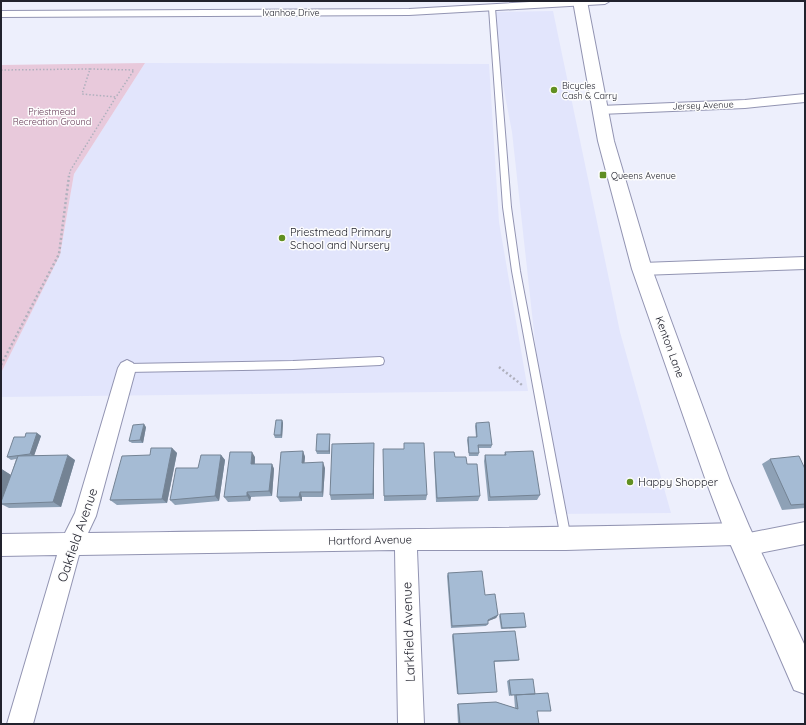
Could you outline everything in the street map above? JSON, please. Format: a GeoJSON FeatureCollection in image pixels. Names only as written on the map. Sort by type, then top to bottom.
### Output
{"type":"FeatureCollection","features":[{"type":"Feature","properties":{"kind":"street"},"geometry":{"type":"LineString","coordinates":[[142,13],[149,1]]}},
{"type":"Feature","properties":{"kind":"street","name":"Ivanhoe Drive"},"geometry":{"type":"LineString","coordinates":[[1,14],[409,12],[605,1]]}},
{"type":"Feature","properties":{"kind":"street","name":"Kenton Lane"},"geometry":{"type":"LineString","coordinates":[[580,2],[606,141],[642,269],[718,481],[742,539],[805,679]]}},
{"type":"Feature","properties":{"kind":"street","name":"Jersey Avenue"},"geometry":{"type":"LineString","coordinates":[[600,110],[745,104],[805,98]]}},
{"type":"Feature","properties":{"kind":"street"},"geometry":{"type":"LineString","coordinates":[[642,269],[805,262]]}},
{"type":"Feature","properties":{"kind":"street","name":"Oakfield Avenue"},"geometry":{"type":"LineString","coordinates":[[20,724],[71,544],[85,516],[127,368]]}},
{"type":"Feature","properties":{"kind":"street","name":"Hartford Avenue"},"geometry":{"type":"LineString","coordinates":[[1,545],[406,539],[742,539],[805,533]]}},
{"type":"Feature","properties":{"kind":"street","name":"Larkfield Avenue"},"geometry":{"type":"LineString","coordinates":[[406,539],[411,724]]}},
{"type":"Feature","properties":{"kind":"lane"},"geometry":{"type":"LineString","coordinates":[[492,8],[500,135],[517,279],[566,539]]}},
{"type":"Feature","properties":{"kind":"lane"},"geometry":{"type":"LineString","coordinates":[[127,368],[293,365],[380,361]]}},
{"type":"Feature","properties":{"kind":"path"},"geometry":{"type":"LineString","coordinates":[[90,69],[82,94],[116,97]]}},
{"type":"Feature","properties":{"kind":"path"},"geometry":{"type":"LineString","coordinates":[[1,70],[134,70],[70,171],[59,254],[1,365]]}},
{"type":"Feature","properties":{"kind":"path"},"geometry":{"type":"LineString","coordinates":[[499,367],[523,385],[524,393]]}},
{"type":"Feature","properties":{"kind":"shaded area"},"geometry":{"type":"Polygon","coordinates":[[[553,11],[620,332],[671,513],[554,514],[512,132],[489,12],[553,11]]]}},
{"type":"Feature","properties":{"kind":"shaded area","name":"Priestmead Primary School and Nursery"},"geometry":{"type":"Polygon","coordinates":[[[145,63],[489,64],[499,222],[528,391],[1,397],[1,373],[60,255],[74,174],[145,63]]]}},
{"type":"Feature","properties":{"kind":"green space","name":"Priestmead Recreation Ground"},"geometry":{"type":"Polygon","coordinates":[[[145,63],[74,174],[60,255],[1,373],[1,65],[145,63]]]}},
{"type":"Feature","properties":{"kind":"building"},"geometry":{"type":"Polygon","coordinates":[[[276,420],[282,420],[281,435],[274,435],[276,420]]]}},
{"type":"Feature","properties":{"kind":"building"},"geometry":{"type":"Polygon","coordinates":[[[489,422],[492,445],[478,445],[479,453],[469,453],[468,437],[477,437],[476,423],[489,422]]]}},
{"type":"Feature","properties":{"kind":"building"},"geometry":{"type":"Polygon","coordinates":[[[144,424],[140,440],[129,441],[133,425],[144,424]]]}},
{"type":"Feature","properties":{"kind":"building"},"geometry":{"type":"Polygon","coordinates":[[[26,433],[37,433],[30,454],[7,457],[14,437],[25,437],[26,433]]]}},
{"type":"Feature","properties":{"kind":"building"},"geometry":{"type":"Polygon","coordinates":[[[317,434],[330,434],[329,451],[316,451],[317,434]]]}},
{"type":"Feature","properties":{"kind":"building"},"geometry":{"type":"Polygon","coordinates":[[[374,443],[373,494],[330,495],[332,444],[374,443]]]}},
{"type":"Feature","properties":{"kind":"building"},"geometry":{"type":"Polygon","coordinates":[[[404,443],[424,443],[427,495],[384,496],[383,449],[404,449],[404,443]]]}},
{"type":"Feature","properties":{"kind":"building"},"geometry":{"type":"Polygon","coordinates":[[[151,448],[172,448],[162,499],[110,500],[122,456],[150,455],[151,448]]]}},
{"type":"Feature","properties":{"kind":"building"},"geometry":{"type":"Polygon","coordinates":[[[303,451],[302,463],[323,462],[322,492],[300,492],[299,497],[277,497],[281,452],[303,451]]]}},
{"type":"Feature","properties":{"kind":"building"},"geometry":{"type":"Polygon","coordinates":[[[533,451],[540,495],[490,497],[485,455],[506,455],[505,452],[533,451]]]}},
{"type":"Feature","properties":{"kind":"building"},"geometry":{"type":"Polygon","coordinates":[[[230,452],[252,452],[251,464],[272,464],[269,491],[247,492],[247,496],[224,497],[230,452]]]}},
{"type":"Feature","properties":{"kind":"building"},"geometry":{"type":"Polygon","coordinates":[[[434,452],[454,452],[455,457],[466,457],[467,464],[477,464],[480,496],[437,498],[434,452]]]}},
{"type":"Feature","properties":{"kind":"building"},"geometry":{"type":"Polygon","coordinates":[[[68,455],[53,502],[1,504],[18,456],[68,455]]]}},
{"type":"Feature","properties":{"kind":"building"},"geometry":{"type":"Polygon","coordinates":[[[201,455],[221,455],[215,496],[170,500],[176,468],[198,468],[201,455]]]}},
{"type":"Feature","properties":{"kind":"building"},"geometry":{"type":"Polygon","coordinates":[[[799,456],[805,469],[805,504],[791,505],[770,459],[799,456]]]}},
{"type":"Feature","properties":{"kind":"building"},"geometry":{"type":"Polygon","coordinates":[[[482,571],[485,595],[495,594],[498,615],[488,620],[488,624],[452,626],[448,573],[482,571]]]}},
{"type":"Feature","properties":{"kind":"building"},"geometry":{"type":"Polygon","coordinates":[[[524,613],[526,627],[502,628],[500,614],[524,613]]]}},
{"type":"Feature","properties":{"kind":"building"},"geometry":{"type":"Polygon","coordinates":[[[515,631],[519,660],[494,661],[497,692],[458,694],[453,634],[515,631]]]}},
{"type":"Feature","properties":{"kind":"building"},"geometry":{"type":"Polygon","coordinates":[[[533,679],[535,694],[511,695],[509,680],[533,679]]]}},
{"type":"Feature","properties":{"kind":"building"},"geometry":{"type":"Polygon","coordinates":[[[548,693],[551,711],[537,711],[539,724],[460,724],[458,704],[496,702],[518,709],[516,695],[548,693]]]}},
{"type":"Feature","properties":{"kind":"place","name":"Bicycles Cash & Carry"},"geometry":{"type":"Point","coordinates":[554,90]}},
{"type":"Feature","properties":{"kind":"place","name":"Queens Avenue"},"geometry":{"type":"Point","coordinates":[603,175]}},
{"type":"Feature","properties":{"kind":"place","name":"Priestmead Primary School and Nursery"},"geometry":{"type":"Point","coordinates":[282,238]}},
{"type":"Feature","properties":{"kind":"place","name":"Happy Shopper"},"geometry":{"type":"Point","coordinates":[630,482]}}]}
